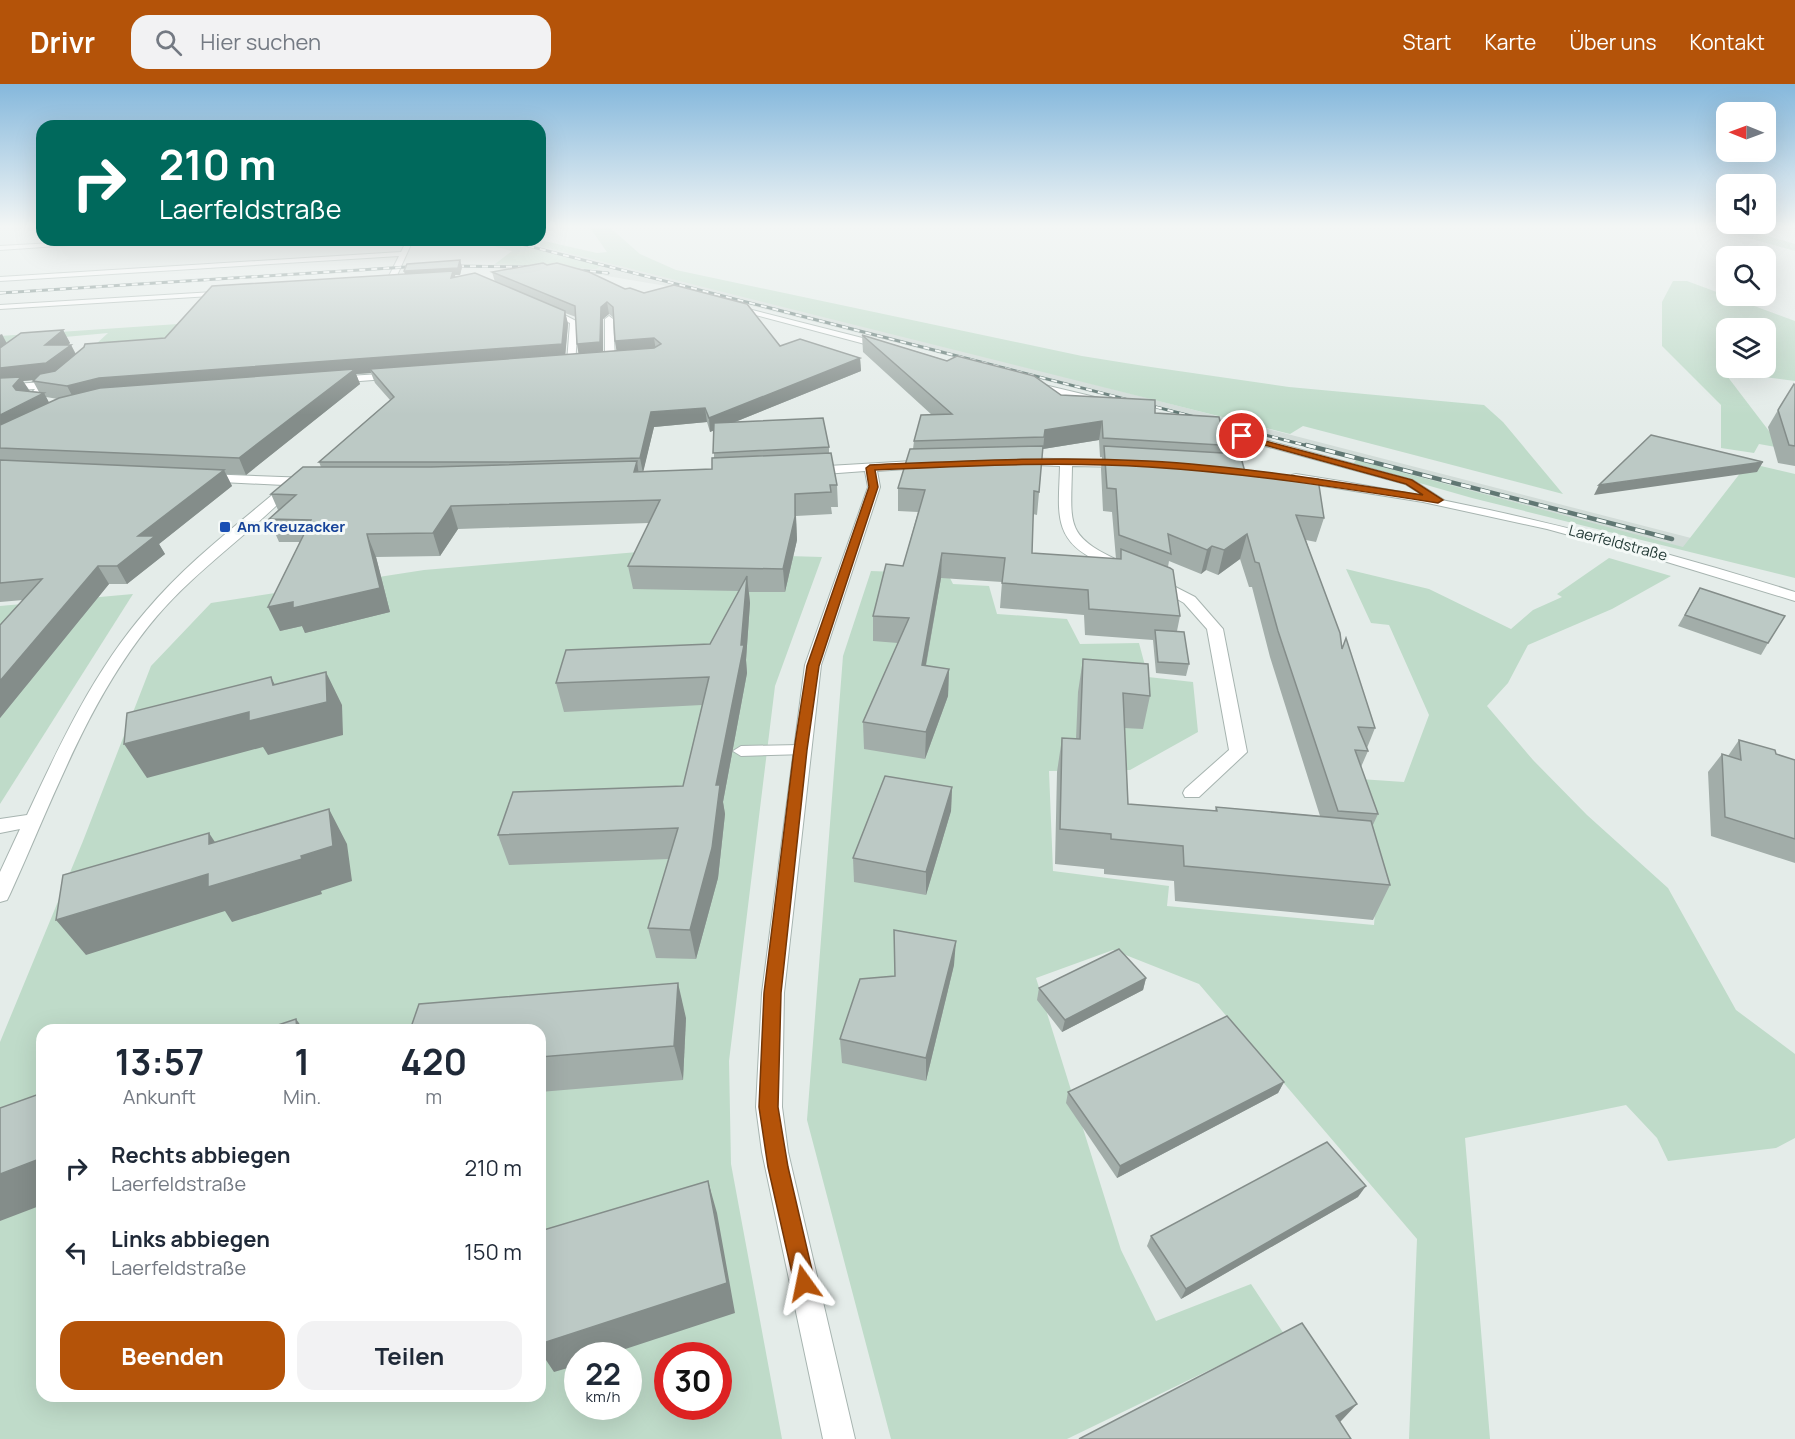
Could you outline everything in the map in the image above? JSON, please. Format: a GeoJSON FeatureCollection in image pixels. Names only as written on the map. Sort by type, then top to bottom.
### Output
{"type":"FeatureCollection","features":[{"type":"Feature","properties":{"kind":"street"},"geometry":{"type":"LineString","coordinates":[[532,302],[574,322],[577,362],[560,363]]}},
{"type":"Feature","properties":{"kind":"street"},"geometry":{"type":"LineString","coordinates":[[609,319],[611,359]]}},
{"type":"Feature","properties":{"kind":"street"},"geometry":{"type":"LineString","coordinates":[[318,382],[408,375]]}},
{"type":"Feature","properties":{"kind":"street"},"geometry":{"type":"LineString","coordinates":[[0,388],[44,386],[58,382]]}},
{"type":"Feature","properties":{"kind":"street"},"geometry":{"type":"LineString","coordinates":[[41,402],[29,401],[44,386]]}},
{"type":"Feature","properties":{"kind":"street"},"geometry":{"type":"LineString","coordinates":[[1004,462],[1135,464]]}},
{"type":"Feature","properties":{"kind":"street"},"geometry":{"type":"LineString","coordinates":[[1066,462],[1066,523],[1074,542],[1093,555],[1192,600],[1205,612],[1215,628],[1238,752],[1192,793]]}},
{"type":"Feature","properties":{"kind":"street"},"geometry":{"type":"LineString","coordinates":[[801,471],[949,464]]}},
{"type":"Feature","properties":{"kind":"street"},"geometry":{"type":"LineString","coordinates":[[839,1439],[778,1167],[769,1107],[773,993],[800,750],[813,666],[874,487],[870,468]]}},
{"type":"Feature","properties":{"kind":"street","name":"Laerfeldstraße"},"geometry":{"type":"LineString","coordinates":[[1288,477],[1438,500],[1670,556],[1795,597]]}},
{"type":"Feature","properties":{"kind":"street"},"geometry":{"type":"LineString","coordinates":[[190,478],[319,482]]}},
{"type":"Feature","properties":{"kind":"street"},"geometry":{"type":"LineString","coordinates":[[0,894],[110,670],[151,614],[193,572],[295,481]]}},
{"type":"Feature","properties":{"kind":"street"},"geometry":{"type":"LineString","coordinates":[[0,826],[35,820]]}},
{"type":"Feature","properties":{"kind":"lane"},"geometry":{"type":"LineString","coordinates":[[0,307],[236,292]]}},
{"type":"Feature","properties":{"kind":"lane"},"geometry":{"type":"LineString","coordinates":[[726,304],[896,350]]}},
{"type":"Feature","properties":{"kind":"lane"},"geometry":{"type":"LineString","coordinates":[[0,316],[73,311]]}},
{"type":"Feature","properties":{"kind":"lane"},"geometry":{"type":"LineString","coordinates":[[1028,384],[1103,402]]}},
{"type":"Feature","properties":{"kind":"lane","name":"Laerfeldstraße"},"geometry":{"type":"LineString","coordinates":[[1203,426],[1409,482],[1438,500]]}},
{"type":"Feature","properties":{"kind":"lane"},"geometry":{"type":"LineString","coordinates":[[741,751],[800,750]]}},
{"type":"Feature","properties":{"kind":"shaded area"},"geometry":{"type":"Polygon","coordinates":[[[680,288],[711,288],[996,359],[1691,538],[1684,548],[1356,460],[680,288]]]}},
{"type":"Feature","properties":{"kind":"green space"},"geometry":{"type":"Polygon","coordinates":[[[708,288],[762,288],[1082,356],[1144,366],[1289,387],[1484,405],[1503,422],[1563,494],[1303,426],[1290,434],[708,288]]]}},
{"type":"Feature","properties":{"kind":"green space"},"geometry":{"type":"Polygon","coordinates":[[[1669,288],[1707,288],[1716,292],[1716,306],[1754,306],[1795,321],[1795,381],[1771,378],[1776,378],[1776,318],[1716,318],[1716,378],[1729,378],[1782,448],[1759,444],[1754,453],[1721,448],[1721,405],[1662,346],[1662,302],[1669,288]]]}},
{"type":"Feature","properties":{"kind":"green space"},"geometry":{"type":"Polygon","coordinates":[[[268,318],[81,358],[108,333],[0,343],[0,336],[268,318]]]}},
{"type":"Feature","properties":{"kind":"green space"},"geometry":{"type":"Polygon","coordinates":[[[1356,460],[1683,547],[1748,463],[1795,474],[1795,578],[1472,498],[1353,464],[1356,460]]]}},
{"type":"Feature","properties":{"kind":"green space"},"geometry":{"type":"Polygon","coordinates":[[[638,552],[822,557],[775,686],[729,1061],[731,1164],[782,1439],[0,1439],[0,1042],[83,841],[151,666],[211,603],[424,570],[638,552]]]}},
{"type":"Feature","properties":{"kind":"green space"},"geometry":{"type":"Polygon","coordinates":[[[1609,558],[1671,576],[1612,609],[1528,645],[1508,683],[1487,706],[1533,760],[1587,815],[1668,888],[1736,1010],[1795,1054],[1795,1138],[1776,1148],[1668,1161],[1657,1138],[1626,1105],[1465,1138],[1490,1439],[1409,1439],[1417,1239],[1199,984],[1113,950],[1036,978],[1121,1250],[1156,1321],[1251,1284],[1284,1334],[1067,1439],[891,1439],[807,1120],[843,656],[871,571],[948,574],[953,584],[989,586],[997,614],[1067,619],[1080,644],[1139,643],[1148,677],[1193,682],[1198,732],[1130,770],[1049,771],[1053,871],[1169,886],[1167,906],[1374,925],[1378,872],[1345,778],[1404,782],[1429,715],[1389,625],[1371,623],[1346,569],[1429,589],[1511,629],[1533,610],[1562,597],[1557,594],[1609,558]]]}},
{"type":"Feature","properties":{"kind":"green space"},"geometry":{"type":"Polygon","coordinates":[[[133,594],[0,804],[0,606],[133,594]]]}},
{"type":"Feature","properties":{"kind":"building"},"geometry":{"type":"Polygon","coordinates":[[[210,288],[511,288],[565,311],[562,344],[99,378],[67,386],[33,381],[40,374],[55,371],[85,344],[165,338],[210,288]]]}},
{"type":"Feature","properties":{"kind":"building"},"geometry":{"type":"Polygon","coordinates":[[[532,288],[631,288],[644,293],[662,288],[686,288],[747,304],[780,346],[800,339],[860,358],[709,418],[705,408],[651,412],[640,458],[512,462],[319,462],[394,397],[370,369],[654,348],[661,344],[654,338],[615,341],[613,307],[607,302],[601,307],[600,342],[577,344],[575,306],[532,288]]]}},
{"type":"Feature","properties":{"kind":"building"},"geometry":{"type":"Polygon","coordinates":[[[63,330],[45,345],[71,345],[46,363],[0,368],[0,348],[21,333],[63,330]]]}},
{"type":"Feature","properties":{"kind":"building"},"geometry":{"type":"Polygon","coordinates":[[[862,335],[947,361],[957,356],[1034,376],[1061,395],[1155,400],[1155,413],[1219,417],[1220,421],[1231,422],[1237,446],[1103,438],[1102,421],[1045,430],[1044,437],[914,441],[921,415],[952,414],[862,335]]]}},
{"type":"Feature","properties":{"kind":"building"},"geometry":{"type":"Polygon","coordinates":[[[355,369],[239,458],[0,448],[0,425],[59,398],[100,388],[355,369]]]}},
{"type":"Feature","properties":{"kind":"building"},"geometry":{"type":"Polygon","coordinates":[[[21,377],[13,386],[16,390],[44,393],[0,415],[0,378],[21,377]]]}},
{"type":"Feature","properties":{"kind":"building"},"geometry":{"type":"Polygon","coordinates":[[[1794,384],[1795,446],[1789,445],[1778,410],[1794,384]]]}},
{"type":"Feature","properties":{"kind":"building"},"geometry":{"type":"Polygon","coordinates":[[[823,418],[829,447],[713,453],[714,423],[823,418]]]}},
{"type":"Feature","properties":{"kind":"building"},"geometry":{"type":"Polygon","coordinates":[[[1651,435],[1763,462],[1599,485],[1651,435]]]}},
{"type":"Feature","properties":{"kind":"building"},"geometry":{"type":"Polygon","coordinates":[[[1043,446],[1039,492],[1034,491],[1032,553],[1121,559],[1121,549],[1170,568],[1173,570],[1180,616],[1089,609],[1088,590],[1002,583],[1005,558],[942,553],[922,665],[949,669],[926,732],[863,722],[909,618],[873,616],[886,564],[903,566],[925,490],[898,488],[910,449],[1043,446]]]}},
{"type":"Feature","properties":{"kind":"building"},"geometry":{"type":"Polygon","coordinates":[[[1104,446],[1240,454],[1245,472],[1318,479],[1324,518],[1296,515],[1340,633],[1342,649],[1346,638],[1375,728],[1358,727],[1368,751],[1355,750],[1378,814],[1338,811],[1278,631],[1259,563],[1255,562],[1247,534],[1224,550],[1212,546],[1207,550],[1168,534],[1171,554],[1119,535],[1116,489],[1107,488],[1104,446]]]}},
{"type":"Feature","properties":{"kind":"building"},"geometry":{"type":"Polygon","coordinates":[[[831,453],[837,485],[830,485],[831,492],[795,494],[795,517],[783,569],[628,566],[660,500],[451,506],[433,533],[367,534],[380,588],[293,608],[293,602],[268,607],[311,520],[269,519],[296,495],[271,494],[303,467],[431,467],[637,461],[634,472],[712,469],[712,458],[831,453]]]}},
{"type":"Feature","properties":{"kind":"building"},"geometry":{"type":"Polygon","coordinates":[[[0,460],[224,470],[138,536],[155,536],[117,566],[98,566],[0,681],[0,625],[42,579],[0,583],[0,460]]]}},
{"type":"Feature","properties":{"kind":"building"},"geometry":{"type":"Polygon","coordinates":[[[747,576],[741,645],[744,645],[716,785],[720,785],[712,848],[690,930],[648,928],[678,828],[498,835],[513,792],[683,786],[709,677],[556,683],[566,650],[710,644],[747,576]]]}},
{"type":"Feature","properties":{"kind":"building"},"geometry":{"type":"Polygon","coordinates":[[[1700,588],[1785,616],[1768,643],[1685,615],[1700,588]]]}},
{"type":"Feature","properties":{"kind":"building"},"geometry":{"type":"Polygon","coordinates":[[[1155,630],[1184,632],[1189,664],[1158,662],[1155,630]]]}},
{"type":"Feature","properties":{"kind":"building"},"geometry":{"type":"Polygon","coordinates":[[[1083,659],[1148,664],[1150,696],[1123,693],[1128,804],[1217,811],[1216,807],[1371,821],[1390,885],[1184,866],[1183,846],[1111,839],[1111,834],[1060,829],[1062,738],[1080,739],[1083,659]]]}},
{"type":"Feature","properties":{"kind":"building"},"geometry":{"type":"Polygon","coordinates":[[[326,672],[327,702],[249,721],[249,712],[124,744],[127,713],[271,677],[273,685],[326,672]]]}},
{"type":"Feature","properties":{"kind":"building"},"geometry":{"type":"Polygon","coordinates":[[[1739,740],[1775,750],[1776,754],[1795,760],[1795,839],[1725,817],[1722,754],[1741,760],[1739,740]]]}},
{"type":"Feature","properties":{"kind":"building"},"geometry":{"type":"Polygon","coordinates":[[[885,776],[952,787],[926,872],[853,858],[885,776]]]}},
{"type":"Feature","properties":{"kind":"building"},"geometry":{"type":"Polygon","coordinates":[[[329,809],[333,846],[301,856],[302,859],[208,887],[208,874],[56,920],[63,875],[209,833],[209,844],[329,809]]]}},
{"type":"Feature","properties":{"kind":"building"},"geometry":{"type":"Polygon","coordinates":[[[894,930],[956,941],[926,1058],[840,1039],[860,979],[895,976],[894,930]]]}},
{"type":"Feature","properties":{"kind":"building"},"geometry":{"type":"Polygon","coordinates":[[[1119,949],[1146,978],[1065,1020],[1039,988],[1119,949]]]}},
{"type":"Feature","properties":{"kind":"building"},"geometry":{"type":"Polygon","coordinates":[[[678,983],[674,1046],[546,1057],[546,1024],[412,1024],[419,1004],[678,983]]]}},
{"type":"Feature","properties":{"kind":"building"},"geometry":{"type":"Polygon","coordinates":[[[1227,1016],[1284,1082],[1120,1166],[1068,1092],[1227,1016]]]}},
{"type":"Feature","properties":{"kind":"building"},"geometry":{"type":"Polygon","coordinates":[[[296,1019],[296,1024],[281,1024],[296,1019]]]}},
{"type":"Feature","properties":{"kind":"building"},"geometry":{"type":"Polygon","coordinates":[[[36,1095],[36,1160],[0,1174],[0,1108],[36,1095]]]}},
{"type":"Feature","properties":{"kind":"building"},"geometry":{"type":"Polygon","coordinates":[[[1327,1142],[1366,1186],[1186,1289],[1151,1236],[1327,1142]]]}},
{"type":"Feature","properties":{"kind":"building"},"geometry":{"type":"Polygon","coordinates":[[[708,1181],[727,1283],[546,1342],[546,1229],[708,1181]]]}},
{"type":"Feature","properties":{"kind":"building"},"geometry":{"type":"Polygon","coordinates":[[[1302,1323],[1357,1404],[1336,1416],[1351,1439],[1079,1439],[1302,1323]]]}},
{"type":"Feature","properties":{"kind":"railway"},"geometry":{"type":"LineString","coordinates":[[0,293],[75,288]]}},
{"type":"Feature","properties":{"kind":"railway"},"geometry":{"type":"LineString","coordinates":[[693,288],[1312,447]]}},
{"type":"Feature","properties":{"kind":"railway"},"geometry":{"type":"LineString","coordinates":[[1306,445],[1672,539]]}},
{"type":"Feature","properties":{"kind":"place","name":"Am Kreuzacker"},"geometry":{"type":"Point","coordinates":[225,527]}},
{"type":"Feature","properties":{"kind":"route"},"geometry":{"type":"LineString","coordinates":[[804,1283],[775,1152],[769,1107],[773,993],[800,750],[813,666],[874,487],[870,468],[1004,462],[1147,464],[1266,474],[1438,500],[1409,482],[1242,436]]}}]}
